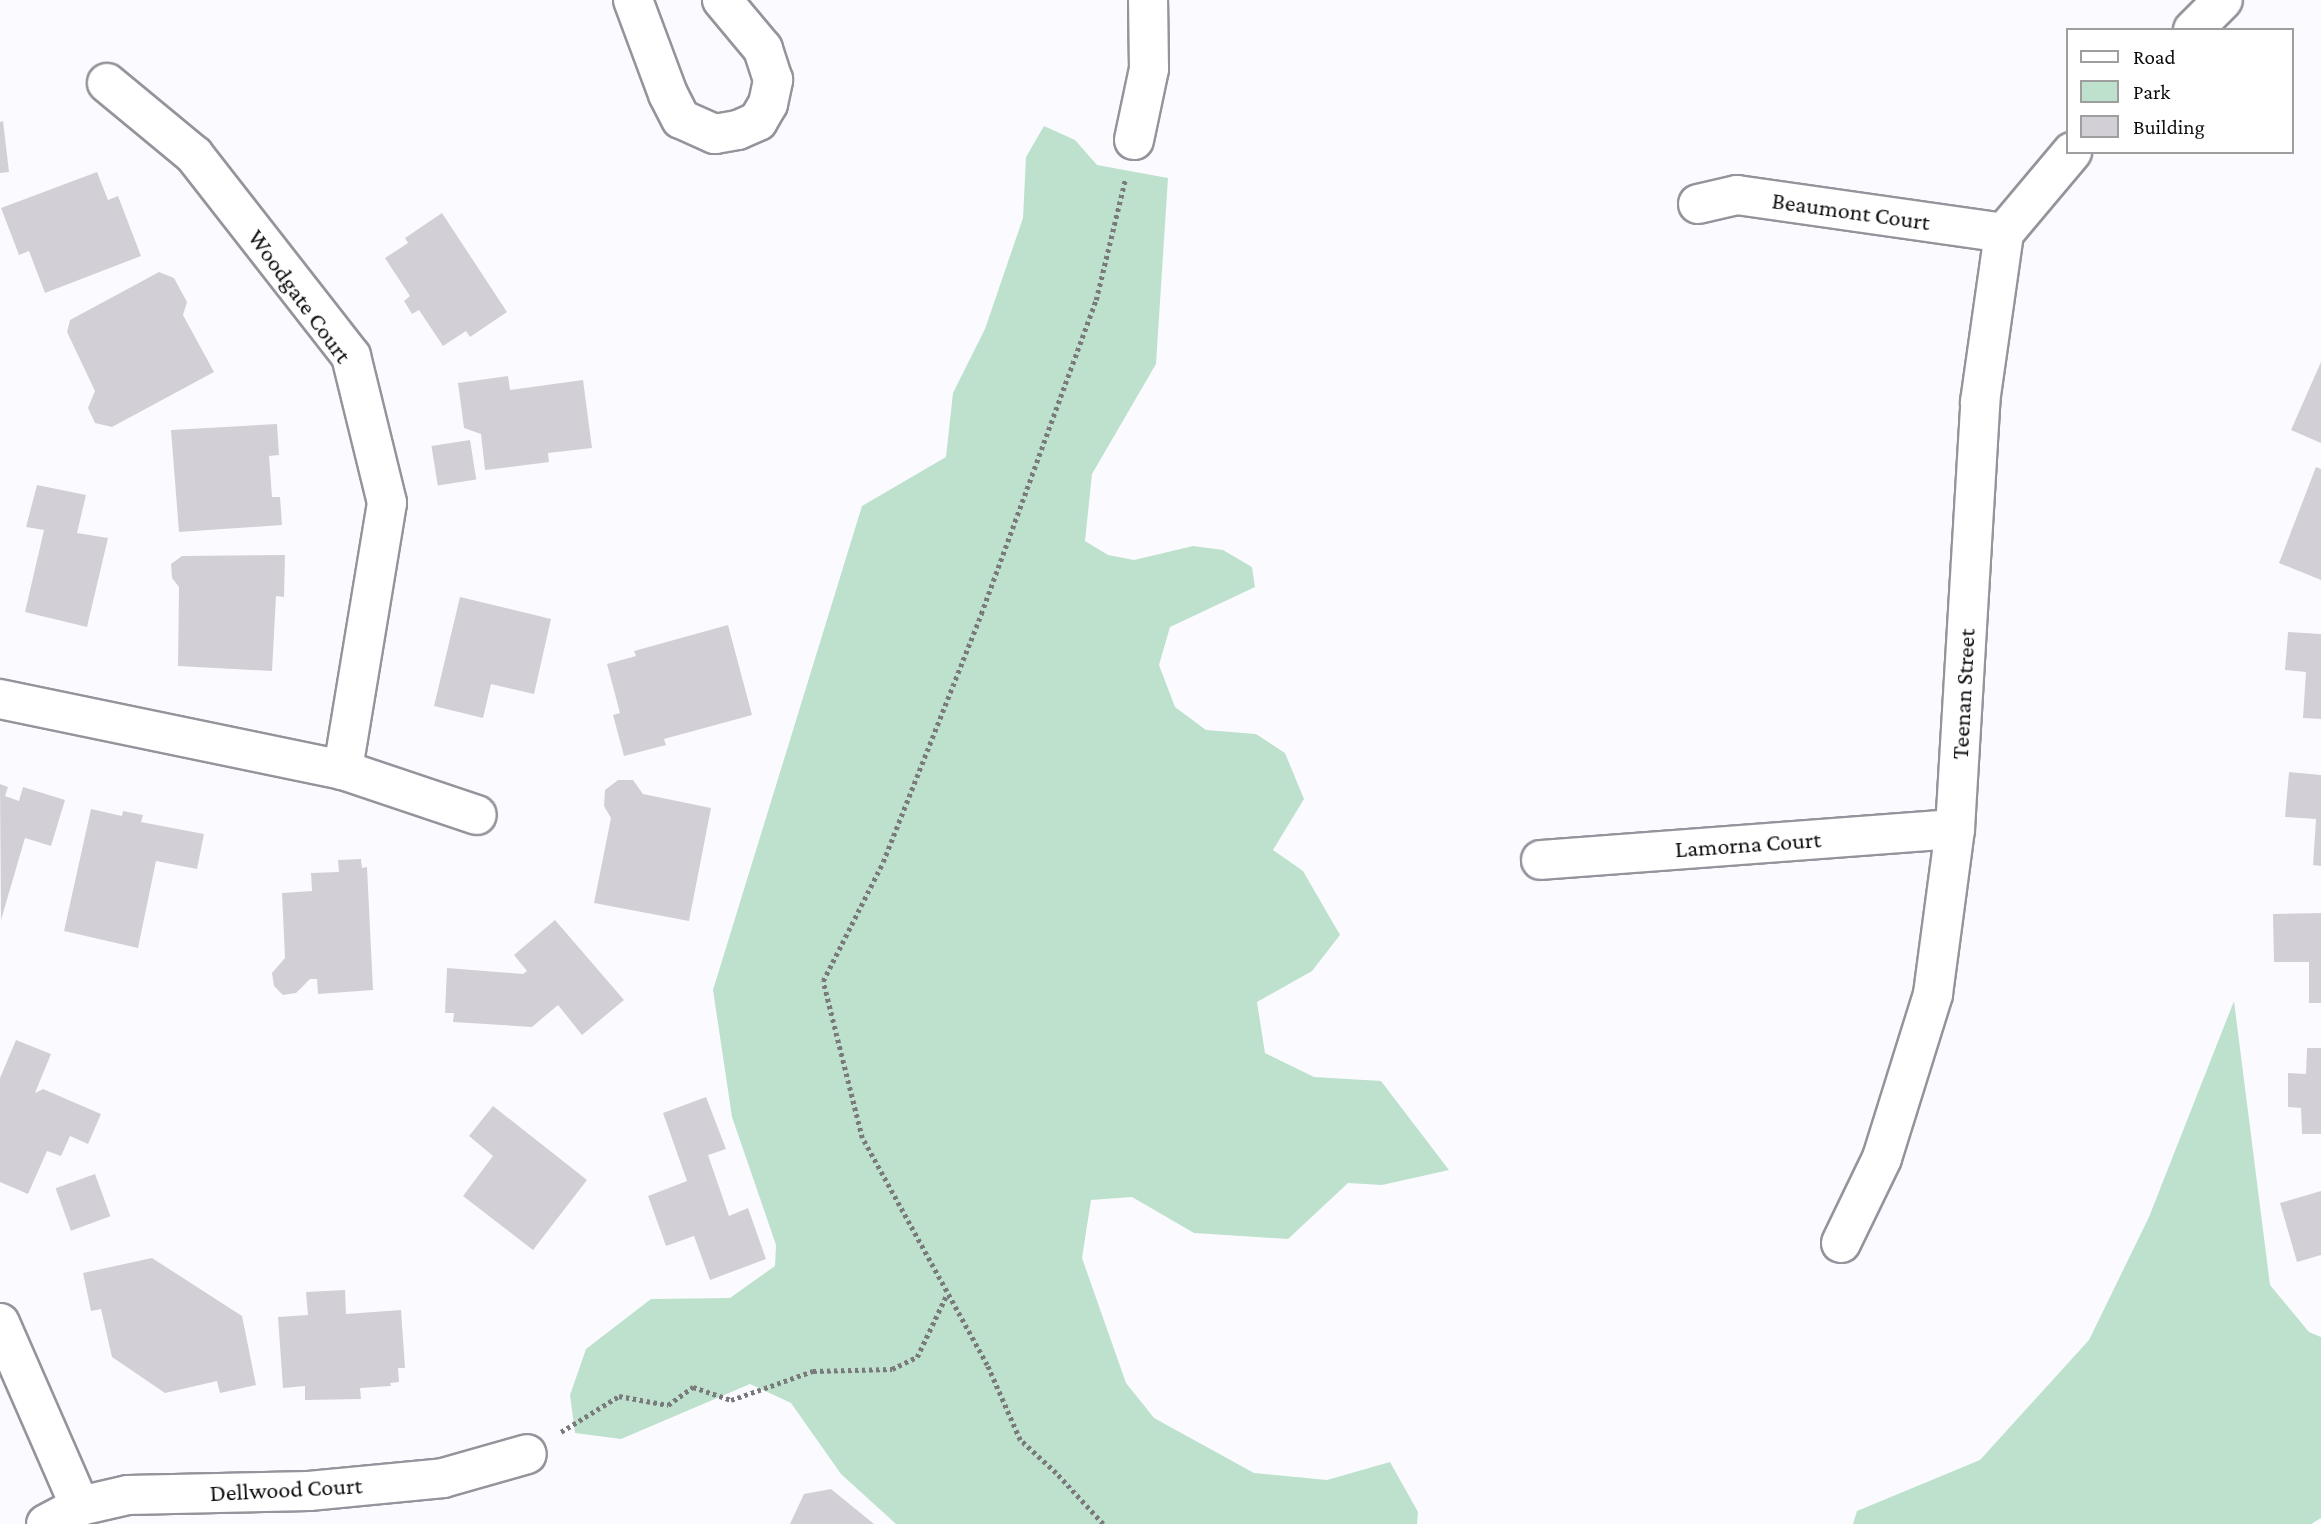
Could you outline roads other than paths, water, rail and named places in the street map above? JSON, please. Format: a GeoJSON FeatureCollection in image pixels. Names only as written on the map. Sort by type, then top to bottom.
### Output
{"type":"FeatureCollection","features":[{"type":"Feature","properties":{"kind":"street"},"geometry":{"type":"LineString","coordinates":[[633,0],[668,94],[681,119],[715,134],[738,130],[758,121],[768,104],[772,80],[763,49],[722,0]]}},
{"type":"Feature","properties":{"kind":"street"},"geometry":{"type":"LineString","coordinates":[[1130,158],[1149,69],[1148,0]]}},
{"type":"Feature","properties":{"kind":"street"},"geometry":{"type":"LineString","coordinates":[[2195,28],[2223,0]]}},
{"type":"Feature","properties":{"kind":"street","name":"Woodgate Court"},"geometry":{"type":"LineString","coordinates":[[107,83],[194,155],[351,356],[387,503],[343,770]]}},
{"type":"Feature","properties":{"kind":"street"},"geometry":{"type":"LineString","coordinates":[[2004,233],[2070,154]]}},
{"type":"Feature","properties":{"kind":"street","name":"Beaumont Court"},"geometry":{"type":"LineString","coordinates":[[1698,204],[1737,195],[2004,233]]}},
{"type":"Feature","properties":{"kind":"street","name":"Teenan Street"},"geometry":{"type":"LineString","coordinates":[[1841,1243],[1882,1158],[1933,995],[1955,829],[1980,402],[2004,233]]}},
{"type":"Feature","properties":{"kind":"street"},"geometry":{"type":"LineString","coordinates":[[0,699],[343,770],[477,814]]}},
{"type":"Feature","properties":{"kind":"street","name":"Lamorna Court"},"geometry":{"type":"LineString","coordinates":[[1541,860],[1955,829]]}},
{"type":"Feature","properties":{"kind":"street"},"geometry":{"type":"LineString","coordinates":[[0,1323],[80,1506]]}},
{"type":"Feature","properties":{"kind":"street","name":"Dellwood Court"},"geometry":{"type":"LineString","coordinates":[[46,1524],[80,1506],[128,1495],[309,1491],[443,1478],[527,1454]]}}]}
